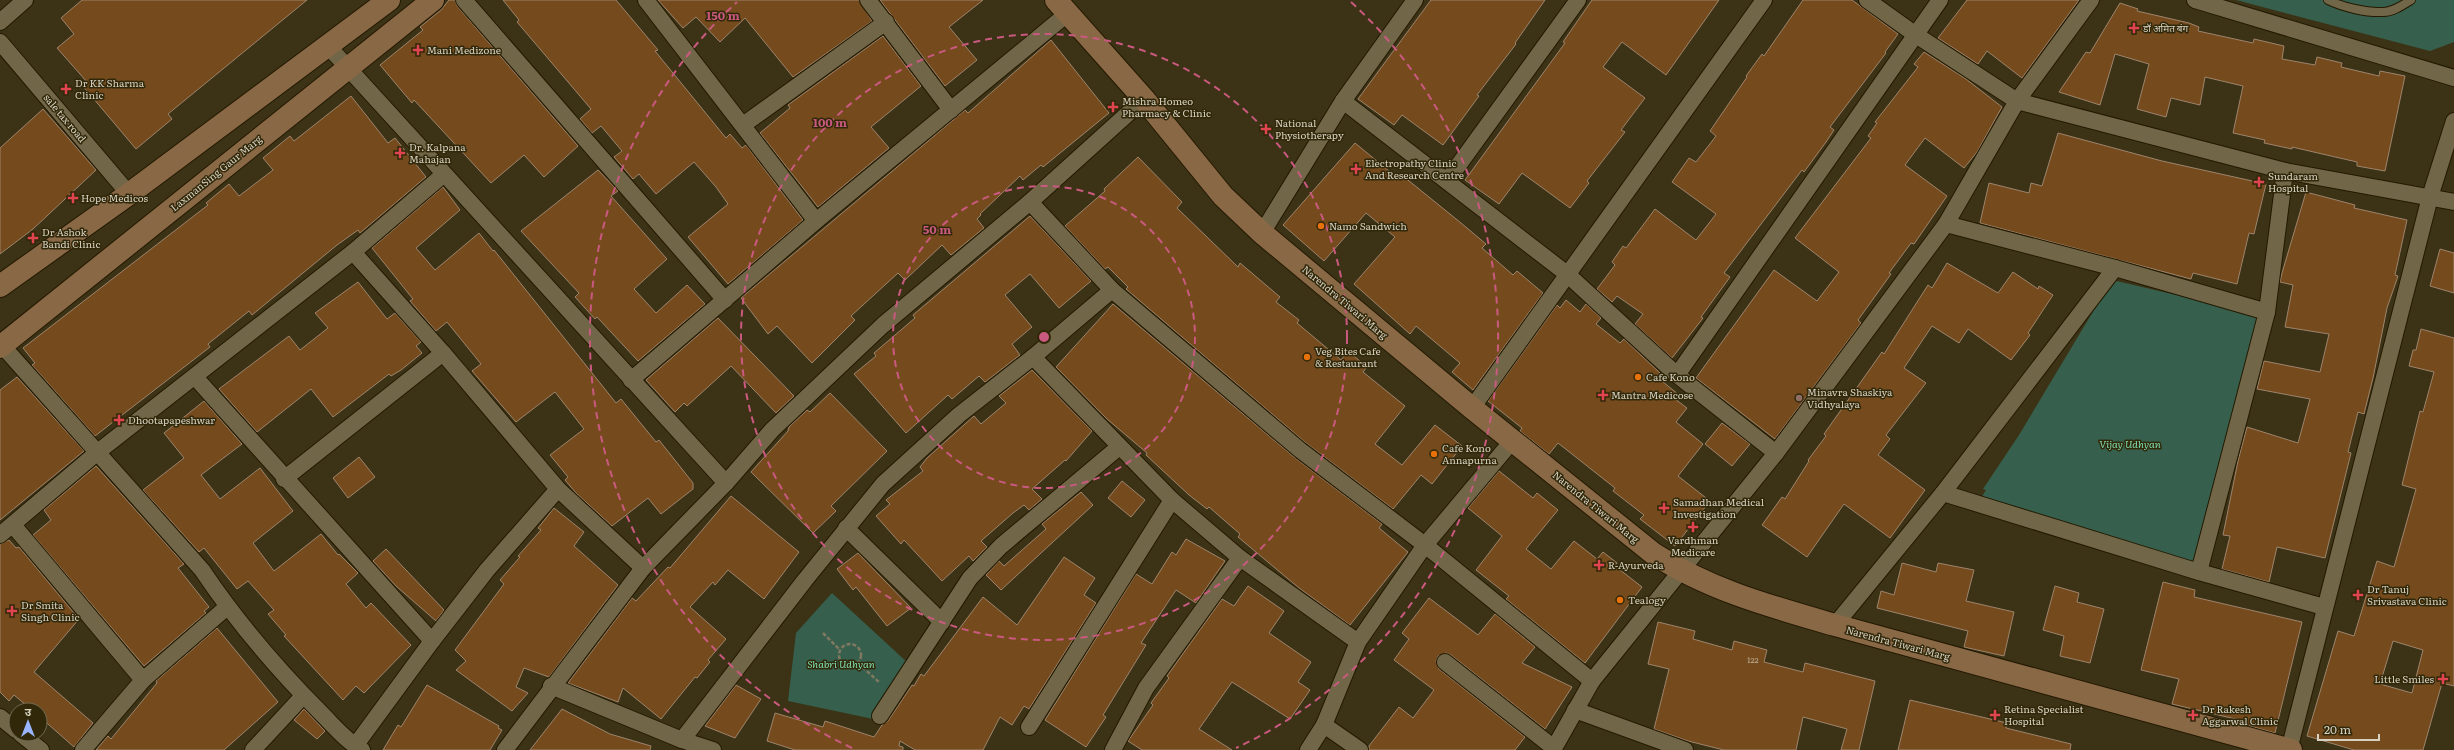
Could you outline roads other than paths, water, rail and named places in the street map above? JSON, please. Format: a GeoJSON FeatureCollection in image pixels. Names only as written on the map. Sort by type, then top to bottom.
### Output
{"type":"FeatureCollection","features":[{"type":"Feature","properties":{"kind":"street"},"geometry":{"type":"LineString","coordinates":[[0,22],[25,0]]}},
{"type":"Feature","properties":{"kind":"street"},"geometry":{"type":"LineString","coordinates":[[0,286],[130,194],[389,0]]}},
{"type":"Feature","properties":{"kind":"street","name":"LaxmanSing Gaur Marg"},"geometry":{"type":"LineString","coordinates":[[1,345],[433,0]]}},
{"type":"Feature","properties":{"kind":"street"},"geometry":{"type":"LineString","coordinates":[[464,0],[725,300]]}},
{"type":"Feature","properties":{"kind":"street"},"geometry":{"type":"LineString","coordinates":[[646,0],[816,221]]}},
{"type":"Feature","properties":{"kind":"street"},"geometry":{"type":"LineString","coordinates":[[868,0],[951,110]]}},
{"type":"Feature","properties":{"kind":"street"},"geometry":{"type":"LineString","coordinates":[[1262,233],[1343,101],[1415,0]]}},
{"type":"Feature","properties":{"kind":"street"},"geometry":{"type":"LineString","coordinates":[[1447,181],[1578,0]]}},
{"type":"Feature","properties":{"kind":"street"},"geometry":{"type":"LineString","coordinates":[[1472,408],[1764,0]]}},
{"type":"Feature","properties":{"kind":"street"},"geometry":{"type":"LineString","coordinates":[[1867,0],[1916,35],[2018,101],[2285,171],[2454,202]]}},
{"type":"Feature","properties":{"kind":"street"},"geometry":{"type":"LineString","coordinates":[[1677,375],[1940,0]]}},
{"type":"Feature","properties":{"kind":"street"},"geometry":{"type":"LineString","coordinates":[[1445,662],[1554,749],[1592,681],[1682,572],[1776,453],[1946,224],[2018,101],[2091,0]]}},
{"type":"Feature","properties":{"kind":"street"},"geometry":{"type":"LineString","coordinates":[[2195,0],[2454,78]]}},
{"type":"Feature","properties":{"kind":"street"},"geometry":{"type":"LineString","coordinates":[[631,380],[816,221],[951,110],[1061,7]]}},
{"type":"Feature","properties":{"kind":"street","name":"Narendra Tiwari Marg"},"geometry":{"type":"LineString","coordinates":[[1061,7],[1144,99],[1223,196],[1262,233],[1472,408],[1654,554],[1682,572],[1761,604],[2290,750]]}},
{"type":"Feature","properties":{"kind":"street"},"geometry":{"type":"LineString","coordinates":[[743,125],[886,22]]}},
{"type":"Feature","properties":{"kind":"street","name":"sale tax road"},"geometry":{"type":"LineString","coordinates":[[0,42],[130,194]]}},
{"type":"Feature","properties":{"kind":"street"},"geometry":{"type":"LineString","coordinates":[[328,46],[443,175],[726,483]]}},
{"type":"Feature","properties":{"kind":"street"},"geometry":{"type":"LineString","coordinates":[[504,750],[643,568],[726,483],[772,430],[883,325],[1030,202],[1144,99]]}},
{"type":"Feature","properties":{"kind":"street"},"geometry":{"type":"LineString","coordinates":[[1343,101],[1568,274],[1677,375],[1776,453]]}},
{"type":"Feature","properties":{"kind":"street"},"geometry":{"type":"LineString","coordinates":[[2290,750],[2324,607],[2430,197],[2454,122]]}},
{"type":"Feature","properties":{"kind":"street"},"geometry":{"type":"LineString","coordinates":[[2199,572],[2267,312],[2285,171]]}},
{"type":"Feature","properties":{"kind":"street"},"geometry":{"type":"LineString","coordinates":[[0,535],[99,451],[353,252],[443,175]]}},
{"type":"Feature","properties":{"kind":"street"},"geometry":{"type":"LineString","coordinates":[[1030,202],[1112,290],[1300,450],[1425,545],[1592,681]]}},
{"type":"Feature","properties":{"kind":"street"},"geometry":{"type":"LineString","coordinates":[[1946,224],[2115,268],[2267,312]]}},
{"type":"Feature","properties":{"kind":"street"},"geometry":{"type":"LineString","coordinates":[[353,252],[443,353],[558,489],[643,568]]}},
{"type":"Feature","properties":{"kind":"street"},"geometry":{"type":"LineString","coordinates":[[1835,625],[1943,493],[2115,268]]}},
{"type":"Feature","properties":{"kind":"street"},"geometry":{"type":"LineString","coordinates":[[682,740],[846,528],[883,484],[959,415],[1033,358],[1112,290]]}},
{"type":"Feature","properties":{"kind":"street"},"geometry":{"type":"LineString","coordinates":[[1,345],[99,451],[202,570],[227,607],[303,696],[359,748],[432,640],[487,570],[558,489]]}},
{"type":"Feature","properties":{"kind":"street"},"geometry":{"type":"LineString","coordinates":[[284,478],[443,353]]}},
{"type":"Feature","properties":{"kind":"street"},"geometry":{"type":"LineString","coordinates":[[1033,358],[1172,500],[1240,558],[1358,642]]}},
{"type":"Feature","properties":{"kind":"street"},"geometry":{"type":"LineString","coordinates":[[195,377],[284,478],[432,640]]}},
{"type":"Feature","properties":{"kind":"street"},"geometry":{"type":"LineString","coordinates":[[1308,750],[1324,725],[1358,642],[1425,545],[1513,440]]}},
{"type":"Feature","properties":{"kind":"street"},"geometry":{"type":"LineString","coordinates":[[880,716],[970,578],[1000,546],[1119,447]]}},
{"type":"Feature","properties":{"kind":"street"},"geometry":{"type":"LineString","coordinates":[[1943,493],[2199,572],[2324,607]]}},
{"type":"Feature","properties":{"kind":"street"},"geometry":{"type":"LineString","coordinates":[[1028,727],[1172,500]]}},
{"type":"Feature","properties":{"kind":"street"},"geometry":{"type":"LineString","coordinates":[[13,525],[143,680]]}},
{"type":"Feature","properties":{"kind":"street"},"geometry":{"type":"LineString","coordinates":[[846,528],[942,622]]}},
{"type":"Feature","properties":{"kind":"street"},"geometry":{"type":"LineString","coordinates":[[1113,750],[1146,688],[1240,558]]}},
{"type":"Feature","properties":{"kind":"street"},"geometry":{"type":"LineString","coordinates":[[83,750],[143,680],[227,607]]}},
{"type":"Feature","properties":{"kind":"street"},"geometry":{"type":"LineString","coordinates":[[552,686],[682,740],[713,750]]}},
{"type":"Feature","properties":{"kind":"street"},"geometry":{"type":"LineString","coordinates":[[253,750],[303,696]]}},
{"type":"Feature","properties":{"kind":"street"},"geometry":{"type":"LineString","coordinates":[[1575,710],[1685,750]]}},
{"type":"Feature","properties":{"kind":"street"},"geometry":{"type":"LineString","coordinates":[[0,717],[8,724]]}},
{"type":"Feature","properties":{"kind":"street"},"geometry":{"type":"LineString","coordinates":[[1324,725],[1360,750]]}},
{"type":"Feature","properties":{"kind":"street"},"geometry":{"type":"LineString","coordinates":[[31,742],[41,750]]}},
{"type":"Feature","properties":{"kind":"lane"},"geometry":{"type":"LineString","coordinates":[[2328,0],[2346,8],[2383,12],[2399,7],[2411,0]]}},
{"type":"Feature","properties":{"kind":"place","name":"डॉ अमित बंग"},"geometry":{"type":"Point","coordinates":[2134,28]}},
{"type":"Feature","properties":{"kind":"place","name":"Mani Medizone"},"geometry":{"type":"Point","coordinates":[418,50]}},
{"type":"Feature","properties":{"kind":"place","name":"Dr KK Sharma Clinic"},"geometry":{"type":"Point","coordinates":[66,89]}},
{"type":"Feature","properties":{"kind":"place","name":"Mishra Homeo Pharmacy & Clinic"},"geometry":{"type":"Point","coordinates":[1113,107]}},
{"type":"Feature","properties":{"kind":"place","name":"National Physiotherapy"},"geometry":{"type":"Point","coordinates":[1266,129]}},
{"type":"Feature","properties":{"kind":"place","name":"Dr. Kalpana Mahajan"},"geometry":{"type":"Point","coordinates":[400,153]}},
{"type":"Feature","properties":{"kind":"place","name":"Electropathy Clinic And Research Centre"},"geometry":{"type":"Point","coordinates":[1356,169]}},
{"type":"Feature","properties":{"kind":"place","name":"Sundaram Hospital"},"geometry":{"type":"Point","coordinates":[2259,182]}},
{"type":"Feature","properties":{"kind":"place","name":"Hope Medicos"},"geometry":{"type":"Point","coordinates":[73,198]}},
{"type":"Feature","properties":{"kind":"place","name":"Namo Sandwich"},"geometry":{"type":"Point","coordinates":[1321,226]}},
{"type":"Feature","properties":{"kind":"place","name":"Dr Ashok Bandi Clinic"},"geometry":{"type":"Point","coordinates":[33,238]}},
{"type":"Feature","properties":{"kind":"place","name":"Veg Bites Cafe & Restaurant"},"geometry":{"type":"Point","coordinates":[1307,357]}},
{"type":"Feature","properties":{"kind":"place","name":"Cafe Kono"},"geometry":{"type":"Point","coordinates":[1638,377]}},
{"type":"Feature","properties":{"kind":"place","name":"Mantra Medicose"},"geometry":{"type":"Point","coordinates":[1603,395]}},
{"type":"Feature","properties":{"kind":"place","name":"Minavra Shaskiya Vidhyalaya"},"geometry":{"type":"Point","coordinates":[1799,398]}},
{"type":"Feature","properties":{"kind":"place","name":"Dhootapapeshwar"},"geometry":{"type":"Point","coordinates":[119,420]}},
{"type":"Feature","properties":{"kind":"place","name":"Cafe Kono Annapurna"},"geometry":{"type":"Point","coordinates":[1434,454]}},
{"type":"Feature","properties":{"kind":"place","name":"Samadhan Medical Investigation"},"geometry":{"type":"Point","coordinates":[1664,508]}},
{"type":"Feature","properties":{"kind":"place","name":"Vardhman Medicare"},"geometry":{"type":"Point","coordinates":[1693,527]}},
{"type":"Feature","properties":{"kind":"place","name":"R-Ayurveda"},"geometry":{"type":"Point","coordinates":[1599,565]}},
{"type":"Feature","properties":{"kind":"place","name":"Dr Tanuj Srivastava Clinic"},"geometry":{"type":"Point","coordinates":[2358,595]}},
{"type":"Feature","properties":{"kind":"place","name":"Tealogy"},"geometry":{"type":"Point","coordinates":[1620,600]}},
{"type":"Feature","properties":{"kind":"place","name":"Dr Smita Singh Clinic"},"geometry":{"type":"Point","coordinates":[12,611]}},
{"type":"Feature","properties":{"kind":"place","name":"Little Smiles"},"geometry":{"type":"Point","coordinates":[2443,679]}},
{"type":"Feature","properties":{"kind":"place","name":"Retina Specialist Hospital"},"geometry":{"type":"Point","coordinates":[1995,715]}},
{"type":"Feature","properties":{"kind":"place","name":"Dr Rakesh Aggarwal Clinic"},"geometry":{"type":"Point","coordinates":[2193,715]}},
{"type":"Feature","properties":{"kind":"park label","name":"Vijay Udhyan"},"geometry":{"type":"Point","coordinates":[2130,444]}},
{"type":"Feature","properties":{"kind":"park label","name":"Shabri Udhyan"},"geometry":{"type":"Point","coordinates":[841,664]}}]}
